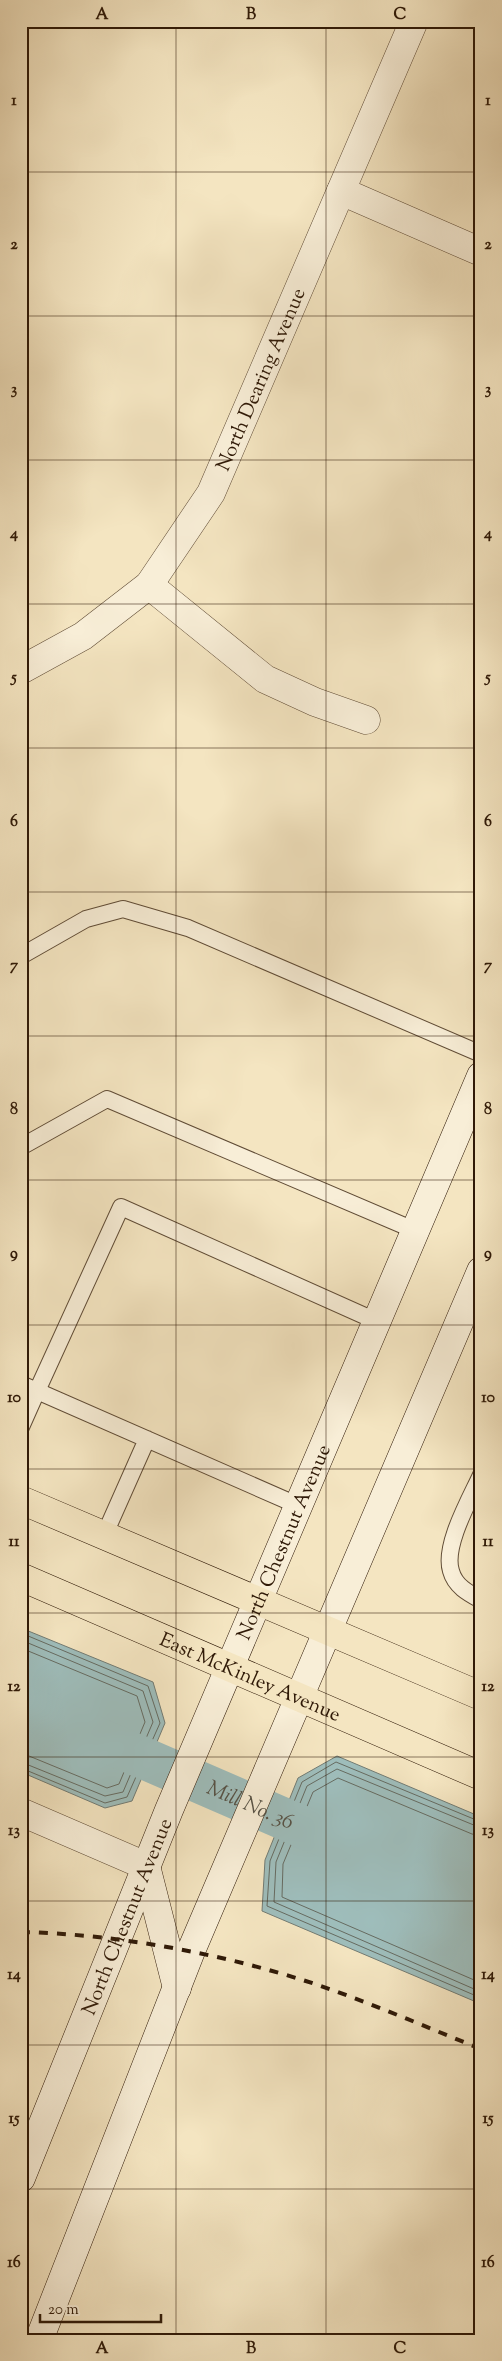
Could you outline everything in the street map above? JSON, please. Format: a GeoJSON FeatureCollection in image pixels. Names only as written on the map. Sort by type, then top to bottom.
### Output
{"type":"FeatureCollection","features":[{"type":"Feature","properties":{"kind":"main road","name":"North Dearing Avenue"},"geometry":{"type":"LineString","coordinates":[[21,670],[83,636],[149,585],[211,493],[414,21]]}},
{"type":"Feature","properties":{"kind":"main road"},"geometry":{"type":"LineString","coordinates":[[341,191],[481,252]]}},
{"type":"Feature","properties":{"kind":"main road"},"geometry":{"type":"LineString","coordinates":[[149,585],[265,679],[315,702],[366,720]]}},
{"type":"Feature","properties":{"kind":"main road","name":"North Chestnut Avenue"},"geometry":{"type":"LineString","coordinates":[[23,2171],[199,1738],[481,1076]]}},
{"type":"Feature","properties":{"kind":"main road"},"geometry":{"type":"LineString","coordinates":[[39,2340],[176,1988],[326,1630],[481,1271]]}},
{"type":"Feature","properties":{"kind":"main road"},"geometry":{"type":"LineString","coordinates":[[21,1500],[256,1602],[481,1696]]}},
{"type":"Feature","properties":{"kind":"main road","name":"East McKinley Avenue"},"geometry":{"type":"LineString","coordinates":[[21,1577],[481,1776]]}},
{"type":"Feature","properties":{"kind":"main road"},"geometry":{"type":"LineString","coordinates":[[21,1812],[146,1866],[176,1988]]}},
{"type":"Feature","properties":{"kind":"lane"},"geometry":{"type":"LineString","coordinates":[[21,956],[86,919],[123,909],[188,928],[481,1054]]}},
{"type":"Feature","properties":{"kind":"lane"},"geometry":{"type":"LineString","coordinates":[[21,1147],[107,1098],[414,1230]]}},
{"type":"Feature","properties":{"kind":"lane"},"geometry":{"type":"LineString","coordinates":[[21,1427],[120,1207],[376,1321]]}},
{"type":"Feature","properties":{"kind":"lane"},"geometry":{"type":"LineString","coordinates":[[21,1384],[297,1505]]}},
{"type":"Feature","properties":{"kind":"lane"},"geometry":{"type":"LineString","coordinates":[[104,1536],[147,1439]]}},
{"type":"Feature","properties":{"kind":"lane"},"geometry":{"type":"LineString","coordinates":[[481,1475],[456,1531],[449,1563],[455,1580],[463,1589],[481,1600]]}},
{"type":"Feature","properties":{"kind":"water"},"geometry":{"type":"Polygon","coordinates":[[[21,1628],[153,1682],[165,1723],[132,1801],[105,1808],[21,1772],[21,1628]]]}},
{"type":"Feature","properties":{"kind":"water"},"geometry":{"type":"Polygon","coordinates":[[[337,1756],[481,1817],[481,2004],[262,1911],[265,1860],[298,1778],[337,1756]]]}},
{"type":"Feature","properties":{"kind":"waterway","name":"Mill No. 36"},"geometry":{"type":"LineString","coordinates":[[21,1705],[335,1841]]}},
{"type":"Feature","properties":{"kind":"railway"},"geometry":{"type":"LineString","coordinates":[[21,1932],[132,1941],[207,1955],[280,1973],[336,1991],[481,2049]]}}]}
